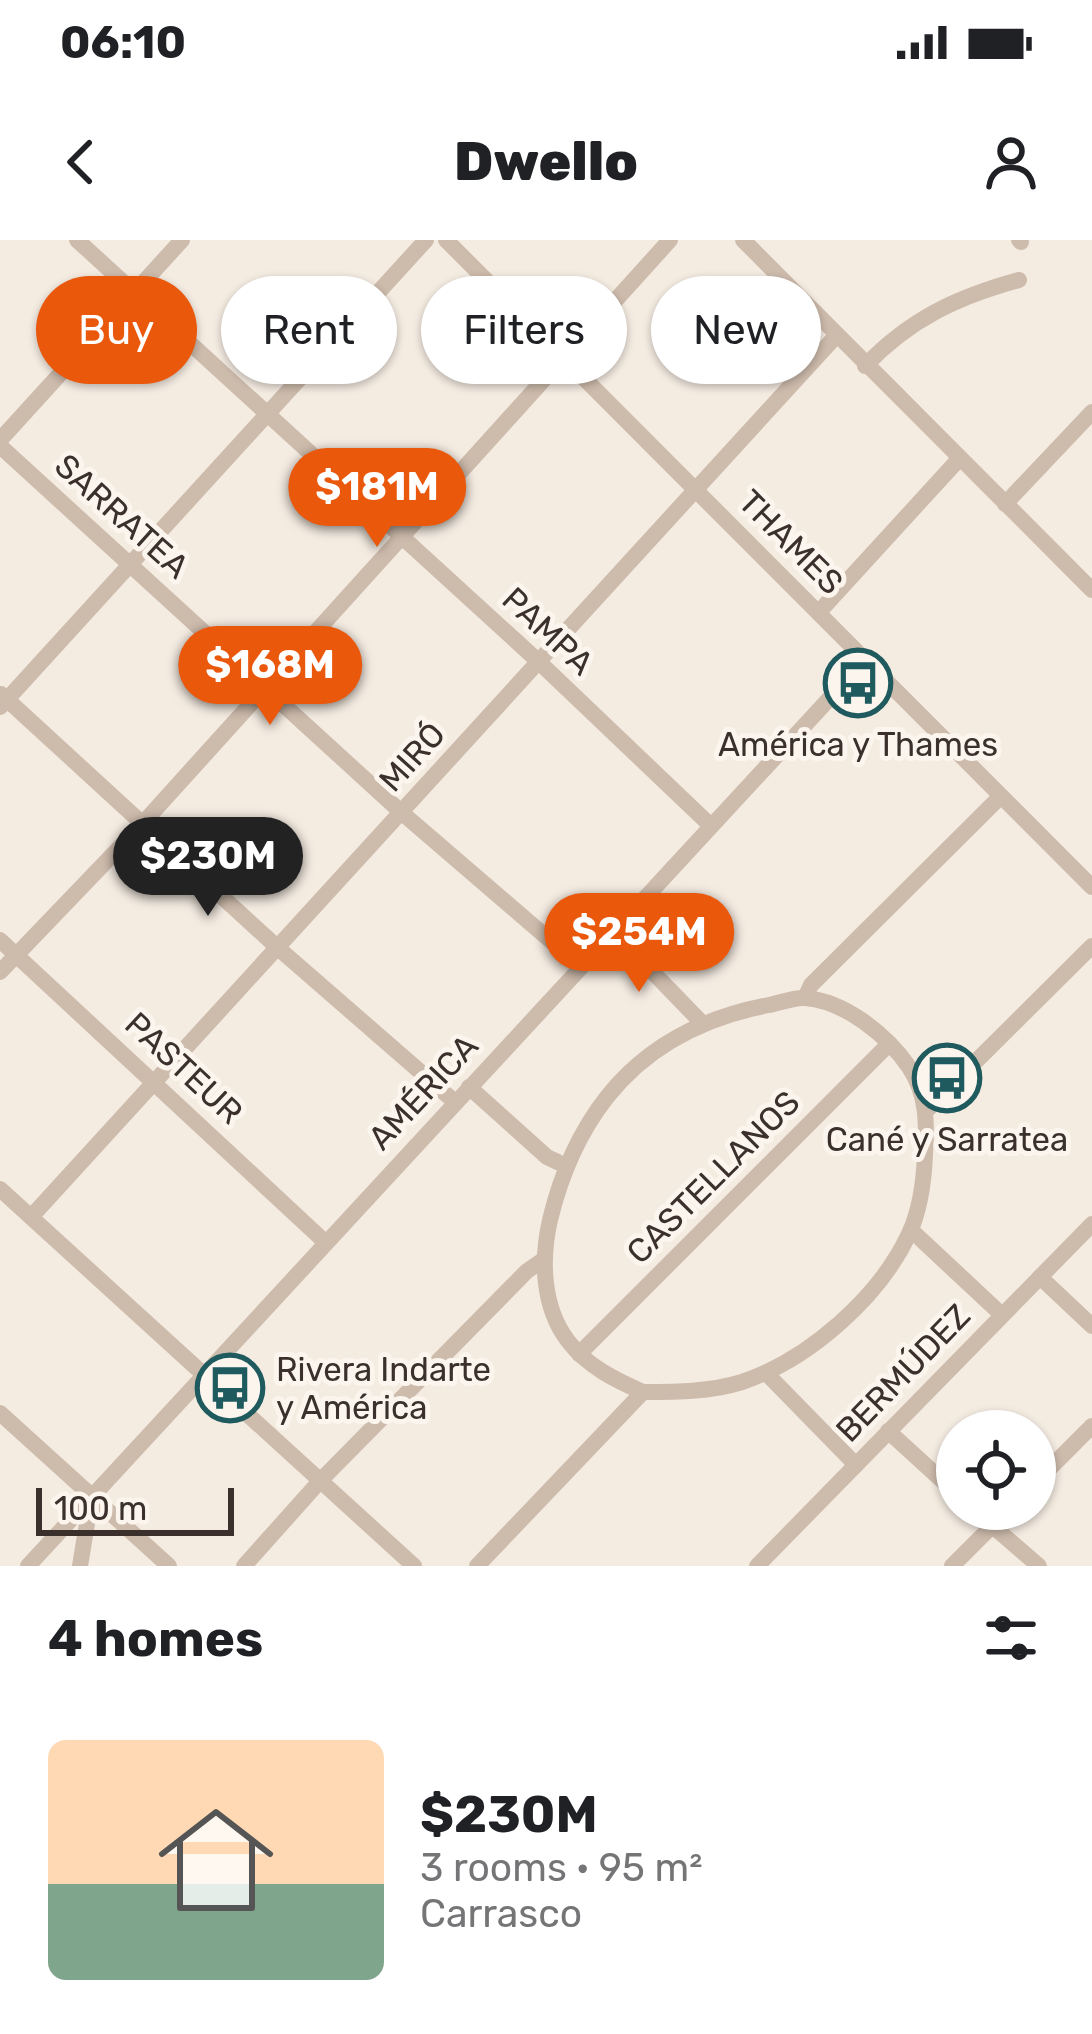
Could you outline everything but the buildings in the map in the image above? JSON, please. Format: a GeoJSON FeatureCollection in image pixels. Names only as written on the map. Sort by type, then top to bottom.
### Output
{"type":"FeatureCollection","features":[{"type":"Feature","properties":{"kind":"street","name":"PAMPA"},"geometry":{"type":"LineString","coordinates":[[77,240],[117,276]]}},
{"type":"Feature","properties":{"kind":"street"},"geometry":{"type":"LineString","coordinates":[[148,276],[182,240]]}},
{"type":"Feature","properties":{"kind":"street"},"geometry":{"type":"LineString","coordinates":[[426,240],[2,700],[455,1102]]}},
{"type":"Feature","properties":{"kind":"street","name":"THAMES"},"geometry":{"type":"LineString","coordinates":[[446,240],[482,276]]}},
{"type":"Feature","properties":{"kind":"street"},"geometry":{"type":"LineString","coordinates":[[627,287],[670,240]]}},
{"type":"Feature","properties":{"kind":"street"},"geometry":{"type":"LineString","coordinates":[[742,240],[1092,590]]}},
{"type":"Feature","properties":{"kind":"street"},"geometry":{"type":"LineString","coordinates":[[865,366],[892,337],[913,324],[957,301],[1019,280]]}},
{"type":"Feature","properties":{"kind":"street","name":"MIRÓ"},"geometry":{"type":"LineString","coordinates":[[31,1217],[836,336]]}},
{"type":"Feature","properties":{"kind":"street","name":"PAMPA"},"geometry":{"type":"LineString","coordinates":[[197,348],[710,825]]}},
{"type":"Feature","properties":{"kind":"street"},"geometry":{"type":"LineString","coordinates":[[0,443],[52,384]]}},
{"type":"Feature","properties":{"kind":"street"},"geometry":{"type":"LineString","coordinates":[[0,972],[144,822],[539,384]]}},
{"type":"Feature","properties":{"kind":"street","name":"THAMES"},"geometry":{"type":"LineString","coordinates":[[591,384],[1092,887]]}},
{"type":"Feature","properties":{"kind":"street"},"geometry":{"type":"LineString","coordinates":[[1005,504],[1092,412]]}},
{"type":"Feature","properties":{"kind":"street","name":"SARRATEA"},"geometry":{"type":"LineString","coordinates":[[0,443],[401,812],[580,966]]}},
{"type":"Feature","properties":{"kind":"street"},"geometry":{"type":"LineString","coordinates":[[819,611],[959,459]]}},
{"type":"Feature","properties":{"kind":"street","name":"AMÉRICA"},"geometry":{"type":"LineString","coordinates":[[28,1566],[865,660]]}},
{"type":"Feature","properties":{"kind":"street"},"geometry":{"type":"LineString","coordinates":[[805,998],[811,985],[1000,797]]}},
{"type":"Feature","properties":{"kind":"street"},"geometry":{"type":"LineString","coordinates":[[613,932],[702,1023]]}},
{"type":"Feature","properties":{"kind":"street","name":"PASTEUR"},"geometry":{"type":"LineString","coordinates":[[0,940],[325,1242]]}},
{"type":"Feature","properties":{"kind":"street"},"geometry":{"type":"LineString","coordinates":[[926,1111],[1092,946]]}},
{"type":"Feature","properties":{"kind":"street"},"geometry":{"type":"LineString","coordinates":[[805,998],[862,1019],[909,1067],[926,1111],[924,1181],[911,1230],[886,1270],[816,1340],[766,1373],[715,1388],[643,1392],[579,1354],[558,1325],[543,1260],[566,1166],[588,1123],[620,1082],[655,1051],[702,1023],[805,998]]}},
{"type":"Feature","properties":{"kind":"street","name":"CASTELLANOS"},"geometry":{"type":"LineString","coordinates":[[579,1354],[890,1044]]}},
{"type":"Feature","properties":{"kind":"street"},"geometry":{"type":"LineString","coordinates":[[469,1087],[547,1157],[566,1166]]}},
{"type":"Feature","properties":{"kind":"street"},"geometry":{"type":"LineString","coordinates":[[3,1198],[31,1217],[414,1566]]}},
{"type":"Feature","properties":{"kind":"street","name":"BERMÚDEZ"},"geometry":{"type":"LineString","coordinates":[[758,1566],[1092,1224]]}},
{"type":"Feature","properties":{"kind":"street"},"geometry":{"type":"LineString","coordinates":[[911,1230],[1002,1315]]}},
{"type":"Feature","properties":{"kind":"street"},"geometry":{"type":"LineString","coordinates":[[244,1566],[320,1481],[543,1260]]}},
{"type":"Feature","properties":{"kind":"street"},"geometry":{"type":"LineString","coordinates":[[1040,1276],[1092,1326]]}},
{"type":"Feature","properties":{"kind":"street"},"geometry":{"type":"LineString","coordinates":[[766,1373],[856,1465]]}},
{"type":"Feature","properties":{"kind":"street"},"geometry":{"type":"LineString","coordinates":[[477,1566],[643,1392]]}},
{"type":"Feature","properties":{"kind":"street"},"geometry":{"type":"LineString","coordinates":[[0,1413],[169,1566]]}},
{"type":"Feature","properties":{"kind":"street"},"geometry":{"type":"LineString","coordinates":[[1056,1462],[1092,1426]]}},
{"type":"Feature","properties":{"kind":"street"},"geometry":{"type":"LineString","coordinates":[[888,1431],[936,1475]]}},
{"type":"Feature","properties":{"kind":"street"},"geometry":{"type":"LineString","coordinates":[[80,1566],[91,1498]]}},
{"type":"Feature","properties":{"kind":"street"},"geometry":{"type":"LineString","coordinates":[[952,1566],[988,1530]]}},
{"type":"Feature","properties":{"kind":"street"},"geometry":{"type":"LineString","coordinates":[[997,1530],[1039,1566]]}},
{"type":"Feature","properties":{"kind":"place","name":"América y Thames"},"geometry":{"type":"Point","coordinates":[858,683]}},
{"type":"Feature","properties":{"kind":"place","name":"Cané y Sarratea"},"geometry":{"type":"Point","coordinates":[947,1078]}},
{"type":"Feature","properties":{"kind":"place","name":"Rivera Indarte y América"},"geometry":{"type":"Point","coordinates":[230,1388]}}]}
